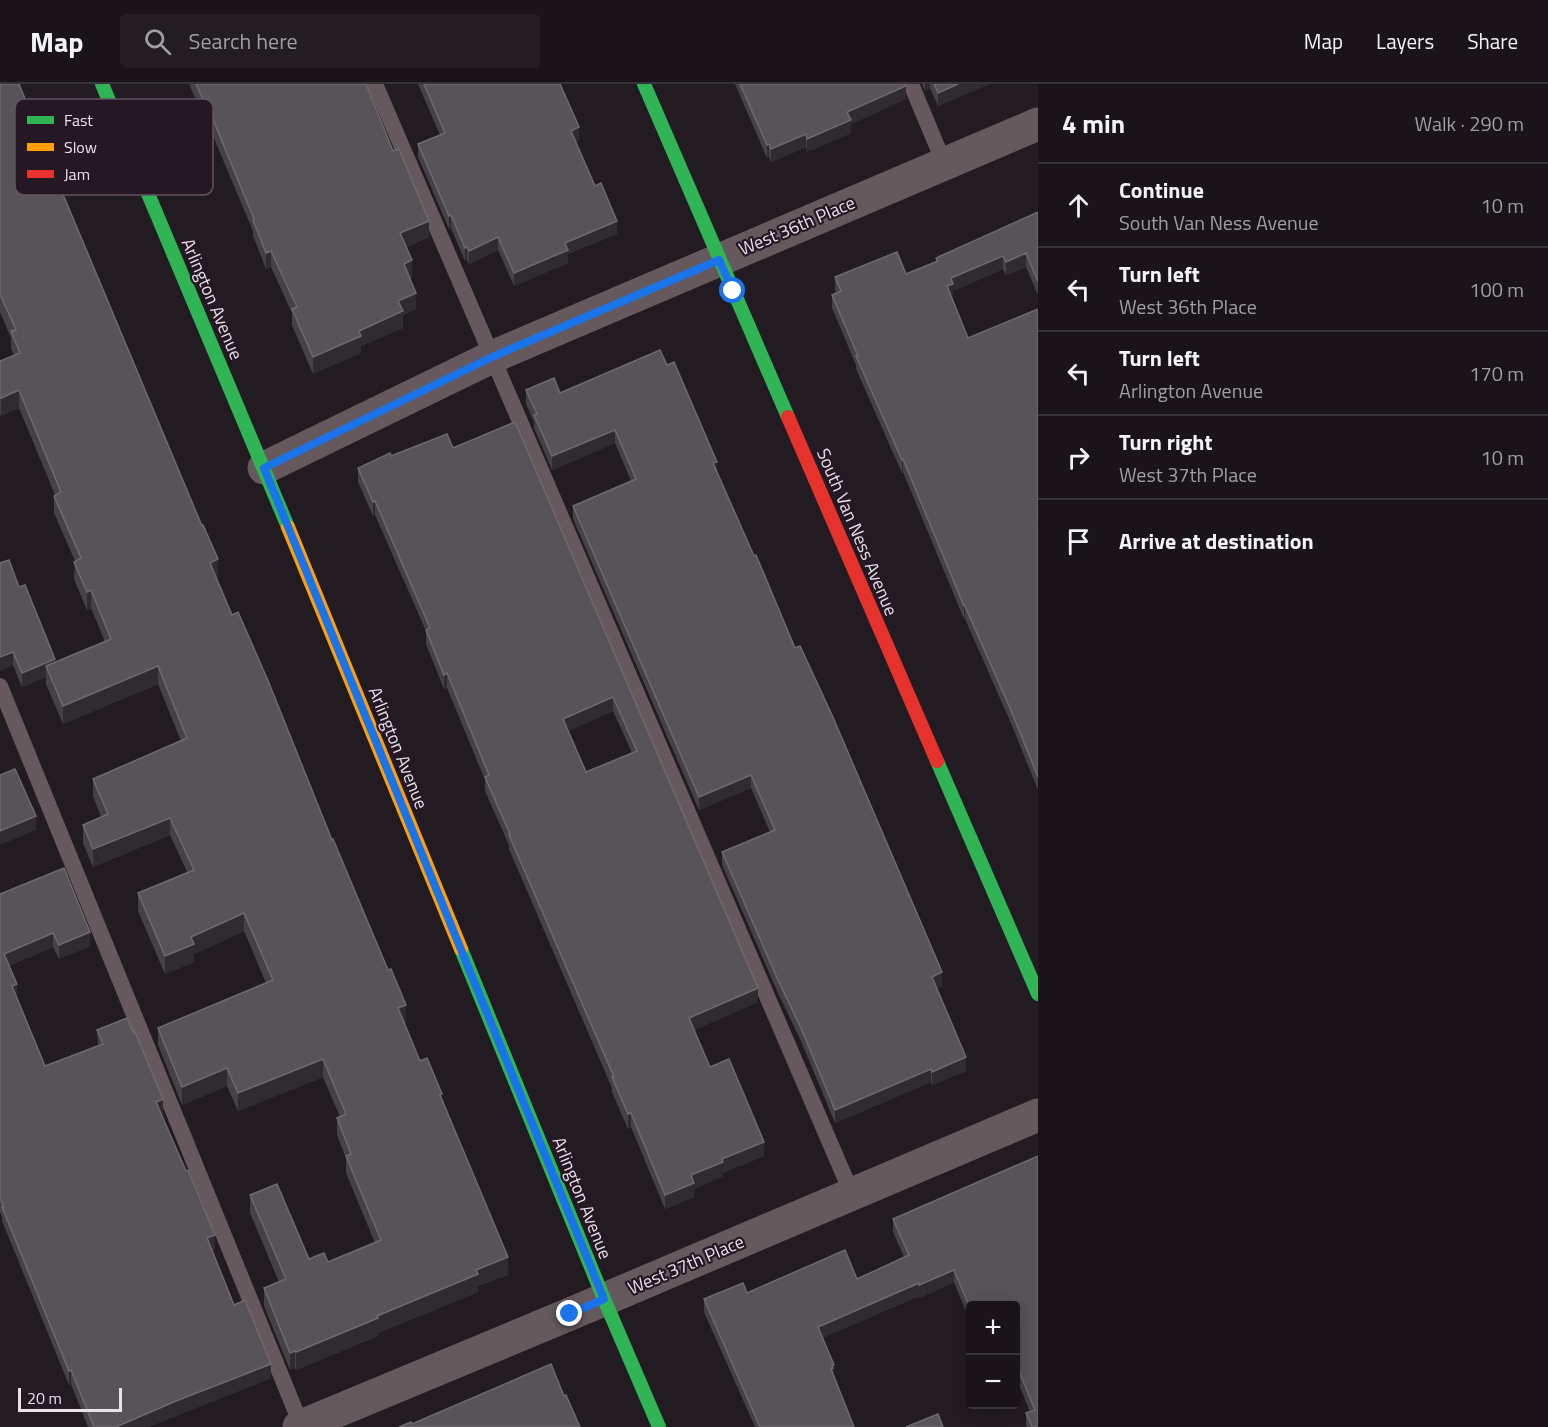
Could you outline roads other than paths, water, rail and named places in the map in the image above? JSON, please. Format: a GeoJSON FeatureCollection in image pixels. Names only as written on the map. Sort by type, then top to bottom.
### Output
{"type":"FeatureCollection","features":[{"type":"Feature","properties":{"kind":"main road","name":"Arlington Avenue"},"geometry":{"type":"LineString","coordinates":[[102,84],[108,99]]}},
{"type":"Feature","properties":{"kind":"main road","name":"South Van Ness Avenue"},"geometry":{"type":"LineString","coordinates":[[644,84],[1038,994]]}},
{"type":"Feature","properties":{"kind":"main road","name":"Arlington Avenue"},"geometry":{"type":"LineString","coordinates":[[149,195],[264,468],[604,1299],[659,1427]]}},
{"type":"Feature","properties":{"kind":"street","name":"West 36th Place"},"geometry":{"type":"LineString","coordinates":[[264,468],[492,357],[1038,124]]}},
{"type":"Feature","properties":{"kind":"street","name":"West 37th Place"},"geometry":{"type":"LineString","coordinates":[[301,1427],[1038,1115]]}},
{"type":"Feature","properties":{"kind":"lane"},"geometry":{"type":"LineString","coordinates":[[375,84],[852,1194]]}},
{"type":"Feature","properties":{"kind":"lane"},"geometry":{"type":"LineString","coordinates":[[911,84],[944,164]]}},
{"type":"Feature","properties":{"kind":"lane"},"geometry":{"type":"LineString","coordinates":[[0,686],[301,1427]]}}]}
